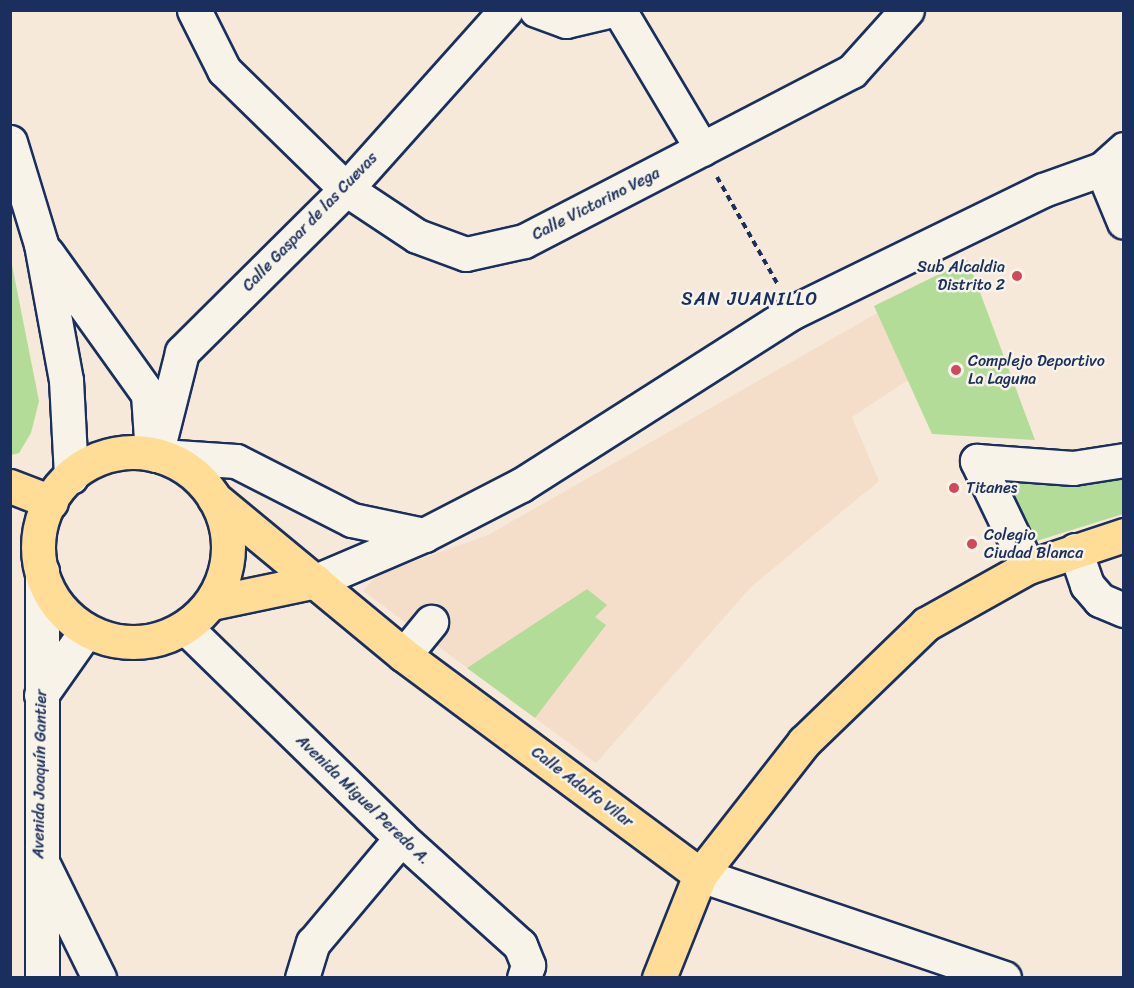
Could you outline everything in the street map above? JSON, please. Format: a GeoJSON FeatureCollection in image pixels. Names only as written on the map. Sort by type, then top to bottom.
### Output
{"type":"FeatureCollection","features":[{"type":"Feature","properties":{"kind":"main road"},"geometry":{"type":"LineString","coordinates":[[109,455],[156,455],[194,474],[214,498],[228,540],[225,571],[211,603],[185,627],[135,643],[86,630],[51,595],[42,571],[42,527],[51,502],[70,477],[88,462],[109,455]]}},
{"type":"Feature","properties":{"kind":"main road"},"geometry":{"type":"LineString","coordinates":[[10,486],[51,502]]}},
{"type":"Feature","properties":{"kind":"main road","name":"Calle Adolfo Vilar"},"geometry":{"type":"LineString","coordinates":[[214,498],[404,655],[700,874]]}},
{"type":"Feature","properties":{"kind":"main road"},"geometry":{"type":"LineString","coordinates":[[659,978],[700,874],[804,742],[926,624],[1028,567],[1124,535]]}},
{"type":"Feature","properties":{"kind":"main road"},"geometry":{"type":"LineString","coordinates":[[211,603],[316,580]]}},
{"type":"Feature","properties":{"kind":"street","name":"Calle Victorino Vega"},"geometry":{"type":"LineString","coordinates":[[194,10],[224,70],[346,189],[417,236],[466,254],[524,241],[852,71],[907,10]]}},
{"type":"Feature","properties":{"kind":"street","name":"Calle Gaspar de las Cuevas"},"geometry":{"type":"LineString","coordinates":[[156,455],[182,352],[346,189],[506,10]]}},
{"type":"Feature","properties":{"kind":"street"},"geometry":{"type":"LineString","coordinates":[[536,10],[566,21],[612,10]]}},
{"type":"Feature","properties":{"kind":"street"},"geometry":{"type":"LineString","coordinates":[[619,10],[702,149]]}},
{"type":"Feature","properties":{"kind":"street"},"geometry":{"type":"LineString","coordinates":[[10,142],[41,244],[66,380],[70,477]]}},
{"type":"Feature","properties":{"kind":"street"},"geometry":{"type":"LineString","coordinates":[[316,580],[424,535],[521,485],[793,312],[1043,190],[1113,159],[1124,222]]}},
{"type":"Feature","properties":{"kind":"street"},"geometry":{"type":"LineString","coordinates":[[41,244],[148,394],[156,455],[236,461],[352,520],[424,535]]}},
{"type":"Feature","properties":{"kind":"street"},"geometry":{"type":"LineString","coordinates":[[1028,567],[976,461],[1073,468],[1124,460]]}},
{"type":"Feature","properties":{"kind":"street"},"geometry":{"type":"LineString","coordinates":[[1075,550],[1087,585],[1100,600],[1124,610]]}},
{"type":"Feature","properties":{"kind":"street","name":"Avenida Joaquín Gantier"},"geometry":{"type":"LineString","coordinates":[[42,571],[38,855],[42,978]]}},
{"type":"Feature","properties":{"kind":"street"},"geometry":{"type":"LineString","coordinates":[[404,655],[431,622]]}},
{"type":"Feature","properties":{"kind":"street","name":"Avenida Miguel Peredo A."},"geometry":{"type":"LineString","coordinates":[[185,627],[400,838],[520,945],[528,965],[524,978]]}},
{"type":"Feature","properties":{"kind":"street"},"geometry":{"type":"LineString","coordinates":[[41,694],[86,630]]}},
{"type":"Feature","properties":{"kind":"street"},"geometry":{"type":"LineString","coordinates":[[302,978],[314,943],[400,838]]}},
{"type":"Feature","properties":{"kind":"street"},"geometry":{"type":"LineString","coordinates":[[38,855],[99,978]]}},
{"type":"Feature","properties":{"kind":"street","name":"Calle Adolfo Vilar"},"geometry":{"type":"LineString","coordinates":[[700,874],[1004,978]]}},
{"type":"Feature","properties":{"kind":"path"},"geometry":{"type":"LineString","coordinates":[[702,149],[793,312]]}},
{"type":"Feature","properties":{"kind":"shaded area"},"geometry":{"type":"Polygon","coordinates":[[[879,312],[911,378],[852,417],[879,481],[751,587],[596,763],[363,591],[378,574],[488,535],[879,312]]]}},
{"type":"Feature","properties":{"kind":"green space"},"geometry":{"type":"Polygon","coordinates":[[[10,255],[39,401],[31,433],[19,453],[11,455],[10,255]]]}},
{"type":"Feature","properties":{"kind":"green space","name":"Complejo Deportivo La Laguna"},"geometry":{"type":"Polygon","coordinates":[[[968,260],[1035,440],[932,434],[874,306],[968,260]]]}},
{"type":"Feature","properties":{"kind":"green space"},"geometry":{"type":"Polygon","coordinates":[[[1014,478],[1123,480],[1123,514],[1027,544],[1004,485],[1014,478]]]}},
{"type":"Feature","properties":{"kind":"green space"},"geometry":{"type":"Polygon","coordinates":[[[587,589],[607,605],[595,617],[606,625],[535,718],[467,668],[587,589]]]}},
{"type":"Feature","properties":{"kind":"place","name":"Sub Alcaldia Distrito 2"},"geometry":{"type":"Point","coordinates":[1017,276]}},
{"type":"Feature","properties":{"kind":"place","name":"Complejo Deportivo La Laguna"},"geometry":{"type":"Point","coordinates":[956,370]}},
{"type":"Feature","properties":{"kind":"place","name":"Titanes"},"geometry":{"type":"Point","coordinates":[954,488]}},
{"type":"Feature","properties":{"kind":"place","name":"Colegio Ciudad Blanca"},"geometry":{"type":"Point","coordinates":[972,544]}},
{"type":"Feature","properties":{"kind":"district","name":"SAN JUANILLO"},"geometry":{"type":"Point","coordinates":[750,299]}}]}
